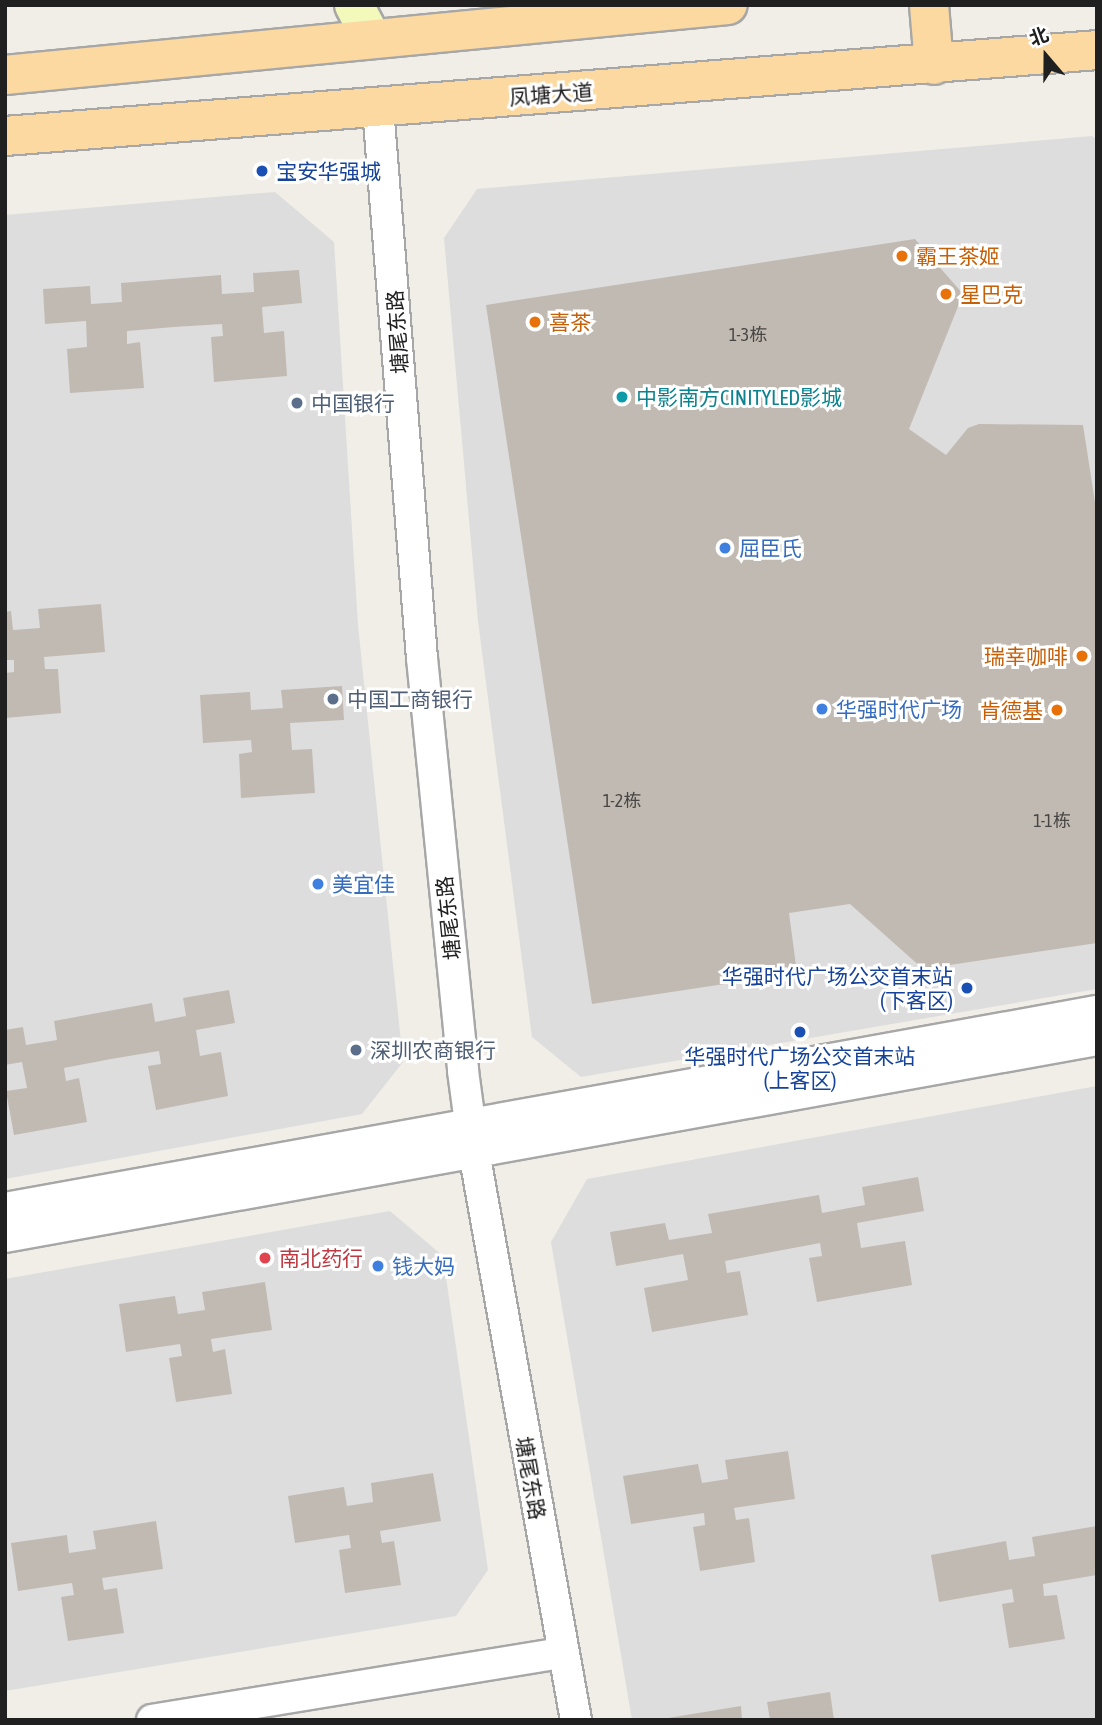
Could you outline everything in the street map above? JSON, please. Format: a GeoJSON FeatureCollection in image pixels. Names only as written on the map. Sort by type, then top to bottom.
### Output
{"type":"FeatureCollection","features":[{"type":"Feature","properties":{"kind":"main road"},"geometry":{"type":"LineString","coordinates":[[5,75],[728,5]]}},
{"type":"Feature","properties":{"kind":"main road"},"geometry":{"type":"LineString","coordinates":[[929,5],[934,65]]}},
{"type":"Feature","properties":{"kind":"main road","name":"凤塘大道"},"geometry":{"type":"LineString","coordinates":[[5,136],[934,65],[1097,50]]}},
{"type":"Feature","properties":{"kind":"street"},"geometry":{"type":"LineString","coordinates":[[355,5],[372,38]]}},
{"type":"Feature","properties":{"kind":"street","name":"塘尾东路"},"geometry":{"type":"LineString","coordinates":[[378,108],[422,658],[472,1138],[576,1720]]}},
{"type":"Feature","properties":{"kind":"street"},"geometry":{"type":"LineString","coordinates":[[5,1237],[472,1138],[1097,1012]]}},
{"type":"Feature","properties":{"kind":"street"},"geometry":{"type":"LineString","coordinates":[[5,1208],[1097,1040]]}},
{"type":"Feature","properties":{"kind":"street"},"geometry":{"type":"LineString","coordinates":[[152,1720],[562,1653]]}},
{"type":"Feature","properties":{"kind":"shaded area","name":"华强时代广场"},"geometry":{"type":"Polygon","coordinates":[[[1092,136],[1097,139],[1097,989],[581,1077],[532,1037],[478,621],[444,238],[477,189],[1092,136]]]}},
{"type":"Feature","properties":{"kind":"shaded area"},"geometry":{"type":"Polygon","coordinates":[[[275,192],[334,242],[358,625],[403,1062],[362,1114],[5,1179],[5,215],[275,192]]]}},
{"type":"Feature","properties":{"kind":"shaded area"},"geometry":{"type":"Polygon","coordinates":[[[1097,1086],[1097,1720],[632,1720],[551,1242],[587,1179],[1097,1086]]]}},
{"type":"Feature","properties":{"kind":"shaded area"},"geometry":{"type":"Polygon","coordinates":[[[390,1211],[443,1256],[488,1570],[456,1616],[5,1691],[5,1279],[390,1211]]]}},
{"type":"Feature","properties":{"kind":"building","name":"华强时代广场"},"geometry":{"type":"Polygon","coordinates":[[[915,239],[963,294],[909,429],[946,455],[968,428],[979,424],[1083,425],[1097,515],[1097,943],[923,969],[850,904],[789,913],[797,973],[592,1004],[486,305],[915,239]]]}},
{"type":"Feature","properties":{"kind":"building"},"geometry":{"type":"Polygon","coordinates":[[[299,270],[302,303],[262,307],[264,333],[284,331],[287,376],[214,382],[211,337],[223,336],[222,324],[174,327],[127,331],[127,344],[140,342],[144,388],[70,393],[67,349],[87,347],[86,321],[45,324],[43,289],[90,286],[91,304],[122,302],[121,283],[221,275],[222,294],[254,292],[253,273],[299,270]]]}},
{"type":"Feature","properties":{"kind":"building"},"geometry":{"type":"Polygon","coordinates":[[[101,604],[105,652],[44,657],[45,669],[58,669],[61,713],[5,718],[5,673],[14,672],[14,660],[5,660],[5,612],[11,611],[13,630],[40,628],[38,609],[101,604]]]}},
{"type":"Feature","properties":{"kind":"building"},"geometry":{"type":"Polygon","coordinates":[[[342,686],[344,720],[290,723],[292,750],[312,749],[315,793],[241,798],[239,754],[252,752],[251,740],[203,743],[200,695],[250,692],[251,710],[283,708],[281,690],[342,686]]]}},
{"type":"Feature","properties":{"kind":"building"},"geometry":{"type":"Polygon","coordinates":[[[229,990],[235,1023],[196,1030],[200,1056],[221,1052],[228,1096],[156,1110],[148,1066],[161,1064],[159,1051],[111,1059],[64,1068],[66,1081],[79,1078],[87,1122],[14,1135],[6,1091],[27,1088],[22,1062],[5,1065],[5,1030],[23,1027],[26,1045],[57,1040],[54,1021],[152,1003],[155,1022],[186,1016],[183,998],[229,990]]]}},
{"type":"Feature","properties":{"kind":"building"},"geometry":{"type":"Polygon","coordinates":[[[918,1177],[924,1211],[857,1223],[861,1248],[905,1241],[912,1285],[817,1302],[809,1258],[822,1256],[820,1243],[725,1261],[727,1273],[740,1271],[748,1315],[652,1332],[644,1288],[688,1280],[683,1254],[616,1266],[610,1232],[665,1223],[669,1240],[712,1233],[708,1214],[819,1195],[822,1213],[865,1205],[862,1187],[918,1177]]]}},
{"type":"Feature","properties":{"kind":"building"},"geometry":{"type":"Polygon","coordinates":[[[265,1282],[272,1330],[211,1339],[213,1352],[225,1349],[232,1394],[176,1402],[169,1358],[182,1356],[180,1344],[126,1352],[119,1304],[175,1296],[178,1314],[205,1310],[202,1292],[265,1282]]]}},
{"type":"Feature","properties":{"kind":"building"},"geometry":{"type":"Polygon","coordinates":[[[788,1451],[795,1499],[734,1508],[736,1520],[749,1518],[755,1562],[700,1571],[693,1527],[705,1525],[704,1513],[631,1524],[623,1476],[698,1464],[702,1483],[728,1479],[725,1460],[788,1451]]]}},
{"type":"Feature","properties":{"kind":"building"},"geometry":{"type":"Polygon","coordinates":[[[433,1473],[441,1521],[380,1531],[382,1543],[394,1541],[401,1585],[345,1593],[339,1550],[351,1548],[349,1535],[295,1543],[288,1496],[344,1487],[347,1506],[373,1502],[371,1483],[433,1473]]]}},
{"type":"Feature","properties":{"kind":"building"},"geometry":{"type":"Polygon","coordinates":[[[156,1521],[163,1569],[102,1578],[104,1590],[117,1588],[124,1633],[68,1641],[61,1597],[74,1595],[72,1583],[18,1591],[11,1543],[67,1535],[69,1553],[96,1549],[93,1531],[156,1521]]]}},
{"type":"Feature","properties":{"kind":"building"},"geometry":{"type":"Polygon","coordinates":[[[1097,1526],[1097,1575],[1043,1584],[1044,1596],[1057,1595],[1065,1639],[1009,1648],[1002,1604],[1014,1602],[1012,1589],[939,1602],[931,1555],[1006,1541],[1009,1560],[1035,1556],[1032,1537],[1097,1526]]]}},
{"type":"Feature","properties":{"kind":"building"},"geometry":{"type":"Polygon","coordinates":[[[830,1692],[834,1720],[770,1720],[767,1702],[830,1692]]]}},
{"type":"Feature","properties":{"kind":"building"},"geometry":{"type":"Polygon","coordinates":[[[741,1706],[742,1720],[668,1718],[741,1706]]]}},
{"type":"Feature","properties":{"kind":"place","name":"宝安华强城"},"geometry":{"type":"Point","coordinates":[262,171]}},
{"type":"Feature","properties":{"kind":"place","name":"霸王茶姬"},"geometry":{"type":"Point","coordinates":[902,256]}},
{"type":"Feature","properties":{"kind":"place","name":"星巴克"},"geometry":{"type":"Point","coordinates":[946,294]}},
{"type":"Feature","properties":{"kind":"place","name":"喜茶"},"geometry":{"type":"Point","coordinates":[535,322]}},
{"type":"Feature","properties":{"kind":"place","name":"中影南方CINITYLED影城"},"geometry":{"type":"Point","coordinates":[622,397]}},
{"type":"Feature","properties":{"kind":"place","name":"中国银行"},"geometry":{"type":"Point","coordinates":[297,403]}},
{"type":"Feature","properties":{"kind":"place","name":"屈臣氏"},"geometry":{"type":"Point","coordinates":[725,548]}},
{"type":"Feature","properties":{"kind":"place","name":"瑞幸咖啡"},"geometry":{"type":"Point","coordinates":[1082,656]}},
{"type":"Feature","properties":{"kind":"place","name":"中国工商银行"},"geometry":{"type":"Point","coordinates":[333,699]}},
{"type":"Feature","properties":{"kind":"place","name":"华强时代广场"},"geometry":{"type":"Point","coordinates":[822,709]}},
{"type":"Feature","properties":{"kind":"place","name":"肯德基"},"geometry":{"type":"Point","coordinates":[1057,710]}},
{"type":"Feature","properties":{"kind":"place","name":"美宜佳"},"geometry":{"type":"Point","coordinates":[318,884]}},
{"type":"Feature","properties":{"kind":"place","name":"华强时代广场公交首末站 (下客区)"},"geometry":{"type":"Point","coordinates":[967,988]}},
{"type":"Feature","properties":{"kind":"place","name":"华强时代广场公交首末站 (上客区)"},"geometry":{"type":"Point","coordinates":[800,1032]}},
{"type":"Feature","properties":{"kind":"place","name":"深圳农商银行"},"geometry":{"type":"Point","coordinates":[356,1050]}},
{"type":"Feature","properties":{"kind":"place","name":"南北药行"},"geometry":{"type":"Point","coordinates":[265,1258]}},
{"type":"Feature","properties":{"kind":"place","name":"钱大妈"},"geometry":{"type":"Point","coordinates":[378,1266]}}]}
